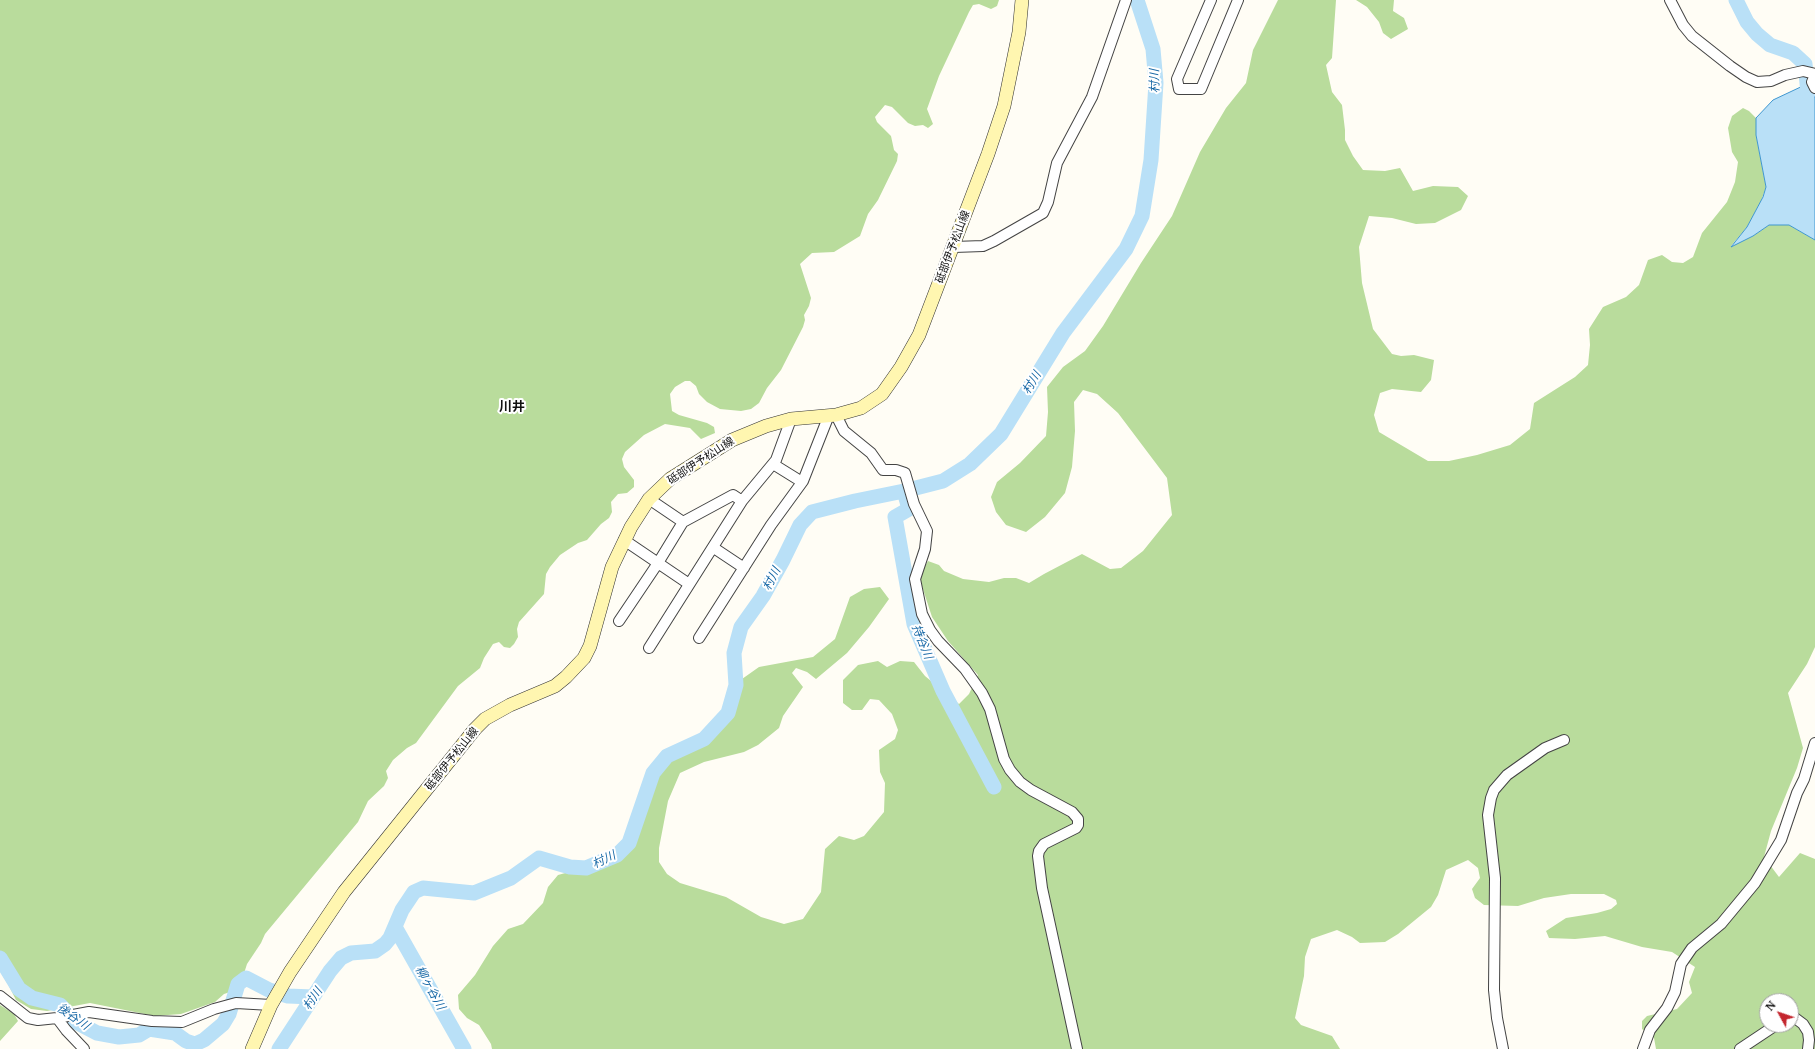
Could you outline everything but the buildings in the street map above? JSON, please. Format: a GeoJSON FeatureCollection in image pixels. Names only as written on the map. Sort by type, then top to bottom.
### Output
{"type":"FeatureCollection","features":[{"type":"Feature","properties":{"kind":"main road","name":"砥部伊予松山線"},"geometry":{"type":"LineString","coordinates":[[252,1049],[271,1005],[290,972],[344,892],[474,730],[485,720],[510,705],[554,686],[566,678],[584,658],[590,646],[612,567],[624,540],[649,499],[670,479],[732,440],[766,426],[791,419],[833,415],[861,408],[882,394],[901,367],[918,336],[954,247],[988,154],[1004,106],[1019,32],[1022,0]]}},
{"type":"Feature","properties":{"kind":"street"},"geometry":{"type":"LineString","coordinates":[[954,247],[983,246],[1042,213],[1048,202],[1057,163],[1092,97],[1126,0]]}},
{"type":"Feature","properties":{"kind":"street"},"geometry":{"type":"LineString","coordinates":[[1211,0],[1177,79],[1179,88],[1201,89],[1238,0]]}},
{"type":"Feature","properties":{"kind":"street"},"geometry":{"type":"LineString","coordinates":[[1670,0],[1683,25],[1692,36],[1746,77],[1757,82],[1771,81],[1785,75],[1803,71],[1815,74],[1812,82],[1815,88]]}},
{"type":"Feature","properties":{"kind":"street"},"geometry":{"type":"LineString","coordinates":[[698,638],[771,524],[802,482],[833,415]]}},
{"type":"Feature","properties":{"kind":"street"},"geometry":{"type":"LineString","coordinates":[[833,415],[844,431],[871,453],[883,470],[896,470],[905,473],[914,504],[927,531],[925,549],[915,580],[922,614],[930,630],[938,641],[965,669],[982,693],[990,709],[1004,759],[1010,770],[1020,782],[1031,790],[1072,812],[1078,819],[1078,825],[1076,828],[1044,844],[1039,851],[1038,856],[1042,888],[1077,1049]]}},
{"type":"Feature","properties":{"kind":"street"},"geometry":{"type":"LineString","coordinates":[[649,648],[689,584],[714,548],[742,501],[776,460],[791,419]]}},
{"type":"Feature","properties":{"kind":"street"},"geometry":{"type":"LineString","coordinates":[[773,464],[802,482]]}},
{"type":"Feature","properties":{"kind":"street"},"geometry":{"type":"LineString","coordinates":[[619,621],[658,563],[683,522],[733,495],[742,501]]}},
{"type":"Feature","properties":{"kind":"street"},"geometry":{"type":"LineString","coordinates":[[649,499],[683,522]]}},
{"type":"Feature","properties":{"kind":"street"},"geometry":{"type":"LineString","coordinates":[[624,540],[689,584]]}},
{"type":"Feature","properties":{"kind":"street"},"geometry":{"type":"LineString","coordinates":[[714,548],[744,568]]}},
{"type":"Feature","properties":{"kind":"street"},"geometry":{"type":"LineString","coordinates":[[1504,1049],[1497,1018],[1494,990],[1495,878],[1488,815],[1491,798],[1494,790],[1507,775],[1545,748],[1564,740]]}},
{"type":"Feature","properties":{"kind":"street"},"geometry":{"type":"LineString","coordinates":[[1643,1049],[1650,1030],[1667,1008],[1675,992],[1681,964],[1692,948],[1721,924],[1755,882],[1781,840],[1797,793],[1804,779],[1815,743]]}},
{"type":"Feature","properties":{"kind":"street"},"geometry":{"type":"LineString","coordinates":[[0,996],[28,1018],[38,1020],[89,1012],[159,1022],[182,1022],[214,1009],[236,1003],[271,1005]]}},
{"type":"Feature","properties":{"kind":"street"},"geometry":{"type":"LineString","coordinates":[[57,1018],[84,1049]]}},
{"type":"Feature","properties":{"kind":"street"},"geometry":{"type":"LineString","coordinates":[[1799,1021],[1808,1032],[1810,1040],[1808,1049]]}},
{"type":"Feature","properties":{"kind":"street"},"geometry":{"type":"LineString","coordinates":[[1740,1049],[1764,1033]]}},
{"type":"Feature","properties":{"kind":"green space"},"geometry":{"type":"Polygon","coordinates":[[[0,0],[999,0],[997,6],[991,9],[979,4],[973,5],[969,12],[939,76],[927,109],[933,124],[928,128],[923,125],[915,126],[908,123],[892,107],[885,105],[875,117],[877,122],[891,136],[894,150],[898,154],[897,161],[878,200],[868,214],[860,236],[834,252],[812,253],[800,264],[811,298],[804,315],[805,320],[803,327],[781,370],[767,388],[759,403],[751,409],[741,411],[720,409],[707,402],[699,394],[696,386],[690,381],[685,381],[675,387],[670,394],[672,411],[679,415],[707,423],[714,427],[715,433],[701,439],[690,428],[665,424],[644,435],[625,452],[622,459],[624,467],[634,480],[634,487],[627,493],[618,494],[611,502],[612,512],[609,518],[601,524],[587,540],[578,543],[560,555],[550,567],[546,574],[544,594],[519,622],[517,629],[518,637],[514,644],[510,648],[504,647],[499,642],[493,644],[484,658],[480,668],[458,686],[416,743],[407,748],[393,760],[386,771],[388,778],[384,786],[368,801],[358,822],[265,934],[261,943],[247,964],[239,989],[224,994],[215,1002],[181,1014],[155,1016],[90,1003],[47,1011],[31,1009],[16,1000],[0,971],[0,0]]]}},
{"type":"Feature","properties":{"kind":"green space"},"geometry":{"type":"Polygon","coordinates":[[[1278,0],[1336,0],[1332,58],[1326,65],[1332,92],[1342,105],[1345,140],[1353,156],[1363,170],[1385,171],[1400,168],[1413,191],[1433,186],[1458,187],[1468,196],[1461,210],[1435,223],[1416,224],[1392,218],[1369,216],[1359,247],[1362,283],[1373,329],[1392,354],[1401,356],[1414,355],[1434,360],[1431,380],[1421,392],[1392,389],[1380,393],[1374,415],[1379,432],[1428,461],[1449,461],[1477,455],[1510,445],[1530,429],[1534,403],[1575,377],[1588,365],[1590,345],[1589,329],[1603,307],[1626,297],[1639,285],[1648,260],[1662,255],[1672,262],[1683,263],[1693,257],[1702,233],[1727,202],[1735,182],[1738,162],[1732,152],[1728,128],[1732,116],[1743,108],[1749,111],[1756,118],[1756,135],[1766,187],[1761,201],[1747,227],[1731,246],[1753,236],[1769,225],[1789,225],[1815,240],[1815,647],[1807,664],[1788,693],[1803,748],[1797,768],[1771,831],[1764,857],[1779,877],[1800,853],[1815,859],[1815,1049],[1656,1049],[1654,1038],[1642,1029],[1642,1021],[1647,1016],[1677,1009],[1692,993],[1689,982],[1695,967],[1672,952],[1642,947],[1605,936],[1575,939],[1549,938],[1546,931],[1566,918],[1611,909],[1617,904],[1616,900],[1604,894],[1571,894],[1544,898],[1518,906],[1484,905],[1475,898],[1472,889],[1480,878],[1478,868],[1468,860],[1446,870],[1438,895],[1431,907],[1398,934],[1385,942],[1360,943],[1352,937],[1337,930],[1311,939],[1305,957],[1304,976],[1295,1018],[1301,1025],[1332,1036],[1340,1049],[492,1049],[491,1044],[479,1025],[467,1018],[459,1009],[458,995],[475,975],[493,946],[508,929],[523,924],[543,903],[548,887],[558,875],[569,872],[589,874],[620,860],[633,847],[649,803],[657,774],[672,759],[704,743],[735,708],[742,679],[759,667],[813,657],[835,639],[850,597],[864,589],[880,587],[889,599],[869,627],[847,653],[816,679],[807,672],[796,668],[792,673],[803,687],[783,716],[779,728],[758,745],[744,752],[704,762],[680,773],[668,801],[659,848],[659,862],[667,874],[680,883],[726,897],[761,917],[784,924],[803,919],[821,892],[825,849],[839,836],[854,840],[864,836],[884,812],[885,783],[880,772],[879,750],[895,739],[898,730],[892,714],[879,700],[870,699],[862,710],[852,710],[843,703],[843,680],[858,665],[878,661],[887,667],[900,661],[914,662],[925,676],[959,704],[969,694],[978,675],[948,641],[932,617],[919,577],[928,561],[939,565],[944,571],[963,579],[989,582],[1004,578],[1016,578],[1029,583],[1082,554],[1110,569],[1121,568],[1143,551],[1172,515],[1167,478],[1118,413],[1097,394],[1083,390],[1074,402],[1075,431],[1072,467],[1065,493],[1045,517],[1026,532],[1006,525],[996,512],[991,497],[997,482],[1020,463],[1046,436],[1048,412],[1047,387],[1063,367],[1085,351],[1103,326],[1141,263],[1172,216],[1200,152],[1226,108],[1246,83],[1253,50],[1278,0]]]}},
{"type":"Feature","properties":{"kind":"green space"},"geometry":{"type":"Polygon","coordinates":[[[1356,0],[1394,0],[1393,11],[1404,18],[1408,29],[1391,39],[1383,33],[1379,22],[1367,7],[1356,0]]]}},
{"type":"Feature","properties":{"kind":"green space"},"geometry":{"type":"Polygon","coordinates":[[[0,1005],[14,1014],[18,1021],[0,1041],[0,1005]]]}},
{"type":"Feature","properties":{"kind":"water"},"geometry":{"type":"Polygon","coordinates":[[[1807,84],[1812,88],[1815,98],[1815,240],[1789,225],[1769,225],[1753,236],[1731,247],[1747,227],[1763,197],[1766,187],[1756,135],[1756,118],[1773,100],[1807,84]]]}},
{"type":"Feature","properties":{"kind":"waterway","name":"村川"},"geometry":{"type":"LineString","coordinates":[[279,1049],[330,971],[341,958],[351,953],[375,951],[385,944],[390,938],[402,910],[414,892],[423,888],[474,893],[511,878],[539,858],[570,867],[586,868],[617,855],[629,843],[653,773],[667,756],[704,739],[728,713],[736,685],[734,653],[741,627],[763,596],[800,525],[812,512],[943,481],[970,464],[1001,434],[1063,333],[1126,249],[1142,216],[1151,160],[1156,83],[1153,49],[1137,0]]}},
{"type":"Feature","properties":{"kind":"waterway"},"geometry":{"type":"LineString","coordinates":[[1736,0],[1747,22],[1757,34],[1770,45],[1793,53],[1805,64],[1808,93]]}},
{"type":"Feature","properties":{"kind":"waterway","name":"持谷川"},"geometry":{"type":"LineString","coordinates":[[904,491],[909,509],[895,517],[914,624],[943,691],[994,787]]}},
{"type":"Feature","properties":{"kind":"waterway","name":"柳ヶ谷川"},"geometry":{"type":"LineString","coordinates":[[395,927],[464,1049]]}},
{"type":"Feature","properties":{"kind":"waterway","name":"後谷川"},"geometry":{"type":"LineString","coordinates":[[0,958],[19,989],[32,998],[60,1005],[76,1022],[97,1033],[119,1037],[139,1035],[149,1029],[175,1033],[186,1041],[195,1044],[204,1040],[223,1024],[229,1014],[238,984],[246,978],[269,990],[288,996],[313,997]]}},
{"type":"Feature","properties":{"kind":"district","name":"川井"},"geometry":{"type":"Point","coordinates":[512,407]}}]}
